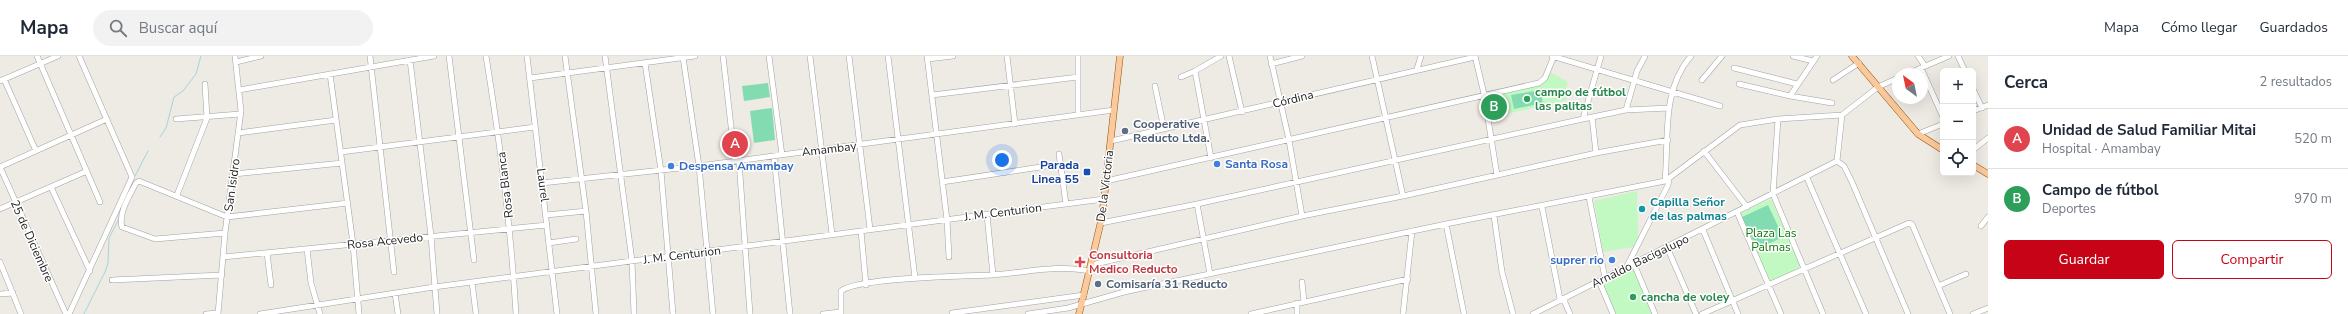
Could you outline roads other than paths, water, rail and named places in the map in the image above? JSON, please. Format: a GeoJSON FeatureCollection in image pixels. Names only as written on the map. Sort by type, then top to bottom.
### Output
{"type":"FeatureCollection","features":[{"type":"Feature","properties":{"kind":"main road","name":"De la Victoria"},"geometry":{"type":"LineString","coordinates":[[1080,314],[1101,223],[1120,56]]}},
{"type":"Feature","properties":{"kind":"main road"},"geometry":{"type":"LineString","coordinates":[[1852,56],[1918,134],[1940,148]]}},
{"type":"Feature","properties":{"kind":"main road"},"geometry":{"type":"LineString","coordinates":[[1976,167],[1988,174]]}},
{"type":"Feature","properties":{"kind":"street"},"geometry":{"type":"LineString","coordinates":[[37,56],[100,202]]}},
{"type":"Feature","properties":{"kind":"street"},"geometry":{"type":"LineString","coordinates":[[36,151],[2,80],[58,56]]}},
{"type":"Feature","properties":{"kind":"street"},"geometry":{"type":"LineString","coordinates":[[69,314],[132,178],[79,56]]}},
{"type":"Feature","properties":{"kind":"street"},"geometry":{"type":"LineString","coordinates":[[235,59],[261,56]]}},
{"type":"Feature","properties":{"kind":"street"},"geometry":{"type":"LineString","coordinates":[[370,56],[394,272]]}},
{"type":"Feature","properties":{"kind":"street"},"geometry":{"type":"LineString","coordinates":[[239,90],[434,56]]}},
{"type":"Feature","properties":{"kind":"street"},"geometry":{"type":"LineString","coordinates":[[449,56],[474,260]]}},
{"type":"Feature","properties":{"kind":"street","name":"Rosa Blanca"},"geometry":{"type":"LineString","coordinates":[[486,56],[499,132],[510,228],[516,314]]}},
{"type":"Feature","properties":{"kind":"street","name":"Laurel"},"geometry":{"type":"LineString","coordinates":[[527,56],[557,314]]}},
{"type":"Feature","properties":{"kind":"street"},"geometry":{"type":"LineString","coordinates":[[565,56],[586,211],[596,314]]}},
{"type":"Feature","properties":{"kind":"street"},"geometry":{"type":"LineString","coordinates":[[605,56],[632,261],[634,314]]}},
{"type":"Feature","properties":{"kind":"street"},"geometry":{"type":"LineString","coordinates":[[530,78],[695,56]]}},
{"type":"Feature","properties":{"kind":"street"},"geometry":{"type":"LineString","coordinates":[[723,56],[737,161],[750,314]]}},
{"type":"Feature","properties":{"kind":"street"},"geometry":{"type":"LineString","coordinates":[[769,56],[782,155]]}},
{"type":"Feature","properties":{"kind":"street"},"geometry":{"type":"LineString","coordinates":[[810,56],[832,234]]}},
{"type":"Feature","properties":{"kind":"street"},"geometry":{"type":"LineString","coordinates":[[849,56],[870,229]]}},
{"type":"Feature","properties":{"kind":"street"},"geometry":{"type":"LineString","coordinates":[[888,56],[914,278]]}},
{"type":"Feature","properties":{"kind":"street"},"geometry":{"type":"LineString","coordinates":[[949,257],[947,220],[927,58],[953,56]]}},
{"type":"Feature","properties":{"kind":"street"},"geometry":{"type":"LineString","coordinates":[[1007,56],[1015,124]]}},
{"type":"Feature","properties":{"kind":"street"},"geometry":{"type":"LineString","coordinates":[[1078,56],[1078,116]]}},
{"type":"Feature","properties":{"kind":"street"},"geometry":{"type":"LineString","coordinates":[[1181,77],[1221,56]]}},
{"type":"Feature","properties":{"kind":"street"},"geometry":{"type":"LineString","coordinates":[[1229,56],[1242,112]]}},
{"type":"Feature","properties":{"kind":"street"},"geometry":{"type":"LineString","coordinates":[[1270,56],[1289,140],[1302,216]]}},
{"type":"Feature","properties":{"kind":"street"},"geometry":{"type":"LineString","coordinates":[[1271,64],[1302,56]]}},
{"type":"Feature","properties":{"kind":"street"},"geometry":{"type":"LineString","coordinates":[[1372,56],[1387,117],[1403,196]]}},
{"type":"Feature","properties":{"kind":"street"},"geometry":{"type":"LineString","coordinates":[[1417,69],[1421,56]]}},
{"type":"Feature","properties":{"kind":"street"},"geometry":{"type":"LineString","coordinates":[[1475,56],[1484,94],[1497,174]]}},
{"type":"Feature","properties":{"kind":"street","name":"Córdina"},"geometry":{"type":"LineString","coordinates":[[1111,141],[1242,112],[1475,56]]}},
{"type":"Feature","properties":{"kind":"street"},"geometry":{"type":"LineString","coordinates":[[1106,181],[1484,94],[1539,83],[1545,78],[1553,56],[1720,106]]}},
{"type":"Feature","properties":{"kind":"street"},"geometry":{"type":"LineString","coordinates":[[1583,119],[1601,56]]}},
{"type":"Feature","properties":{"kind":"street"},"geometry":{"type":"LineString","coordinates":[[1626,268],[1668,185],[1669,108],[1672,92],[1681,70],[1691,56]]}},
{"type":"Feature","properties":{"kind":"street"},"geometry":{"type":"LineString","coordinates":[[1702,80],[1722,56]]}},
{"type":"Feature","properties":{"kind":"street"},"geometry":{"type":"LineString","coordinates":[[1790,96],[1815,58],[1793,56]]}},
{"type":"Feature","properties":{"kind":"street"},"geometry":{"type":"LineString","coordinates":[[1918,56],[1940,110]]}},
{"type":"Feature","properties":{"kind":"street"},"geometry":{"type":"LineString","coordinates":[[1923,67],[1949,56]]}},
{"type":"Feature","properties":{"kind":"street"},"geometry":{"type":"LineString","coordinates":[[1958,56],[1964,68]]}},
{"type":"Feature","properties":{"kind":"street"},"geometry":{"type":"LineString","coordinates":[[680,57],[699,166],[712,314]]}},
{"type":"Feature","properties":{"kind":"street"},"geometry":{"type":"LineString","coordinates":[[1626,110],[1643,57]]}},
{"type":"Feature","properties":{"kind":"street","name":"San Isidro"},"geometry":{"type":"LineString","coordinates":[[218,313],[225,233],[234,174],[240,114],[235,59]]}},
{"type":"Feature","properties":{"kind":"street"},"geometry":{"type":"LineString","coordinates":[[410,60],[431,236],[437,314]]}},
{"type":"Feature","properties":{"kind":"street"},"geometry":{"type":"LineString","coordinates":[[645,63],[661,171],[673,314]]}},
{"type":"Feature","properties":{"kind":"street"},"geometry":{"type":"LineString","coordinates":[[1833,80],[1858,63]]}},
{"type":"Feature","properties":{"kind":"street"},"geometry":{"type":"LineString","coordinates":[[1734,68],[1797,84]]}},
{"type":"Feature","properties":{"kind":"street"},"geometry":{"type":"LineString","coordinates":[[1194,71],[1211,158]]}},
{"type":"Feature","properties":{"kind":"street"},"geometry":{"type":"LineString","coordinates":[[330,74],[353,244],[359,314]]}},
{"type":"Feature","properties":{"kind":"street"},"geometry":{"type":"LineString","coordinates":[[932,95],[1078,77]]}},
{"type":"Feature","properties":{"kind":"street"},"geometry":{"type":"LineString","coordinates":[[1028,314],[1082,306],[1124,292],[1412,231],[1542,207],[1667,180],[1740,125],[1778,119],[1842,115],[1878,87],[1892,81]]}},
{"type":"Feature","properties":{"kind":"street"},"geometry":{"type":"LineString","coordinates":[[177,195],[207,118],[204,84]]}},
{"type":"Feature","properties":{"kind":"street"},"geometry":{"type":"LineString","coordinates":[[1739,84],[1790,96],[1832,102]]}},
{"type":"Feature","properties":{"kind":"street"},"geometry":{"type":"LineString","coordinates":[[1155,86],[1164,129]]}},
{"type":"Feature","properties":{"kind":"street"},"geometry":{"type":"LineString","coordinates":[[1976,95],[1982,108]]}},
{"type":"Feature","properties":{"kind":"street"},"geometry":{"type":"LineString","coordinates":[[1976,110],[1988,105]]}},
{"type":"Feature","properties":{"kind":"street"},"geometry":{"type":"LineString","coordinates":[[1101,223],[1197,204],[1626,110],[1669,108]]}},
{"type":"Feature","properties":{"kind":"street","name":"Amambay"},"geometry":{"type":"LineString","coordinates":[[542,183],[661,171],[1114,110]]}},
{"type":"Feature","properties":{"kind":"street"},"geometry":{"type":"LineString","coordinates":[[176,119],[207,118],[240,114]]}},
{"type":"Feature","properties":{"kind":"street"},"geometry":{"type":"LineString","coordinates":[[1842,115],[1837,161],[1844,166],[1908,314]]}},
{"type":"Feature","properties":{"kind":"street"},"geometry":{"type":"LineString","coordinates":[[1592,117],[1596,153]]}},
{"type":"Feature","properties":{"kind":"street"},"geometry":{"type":"LineString","coordinates":[[0,167],[107,119]]}},
{"type":"Feature","properties":{"kind":"street"},"geometry":{"type":"LineString","coordinates":[[1778,119],[1773,194],[1823,314]]}},
{"type":"Feature","properties":{"kind":"street"},"geometry":{"type":"LineString","coordinates":[[238,133],[336,120]]}},
{"type":"Feature","properties":{"kind":"street"},"geometry":{"type":"LineString","coordinates":[[1918,134],[1940,125]]}},
{"type":"Feature","properties":{"kind":"street"},"geometry":{"type":"LineString","coordinates":[[341,152],[460,138],[535,127]]}},
{"type":"Feature","properties":{"kind":"street"},"geometry":{"type":"LineString","coordinates":[[1976,148],[1988,138]]}},
{"type":"Feature","properties":{"kind":"street"},"geometry":{"type":"LineString","coordinates":[[823,314],[841,313],[841,291],[866,285],[914,278],[993,275],[1069,268],[1090,268],[1302,216],[1403,196],[1596,153],[1668,140]]}},
{"type":"Feature","properties":{"kind":"street"},"geometry":{"type":"LineString","coordinates":[[1704,151],[1747,207]]}},
{"type":"Feature","properties":{"kind":"street"},"geometry":{"type":"LineString","coordinates":[[1059,154],[1066,204]]}},
{"type":"Feature","properties":{"kind":"street"},"geometry":{"type":"LineString","coordinates":[[774,156],[784,240],[790,314]]}},
{"type":"Feature","properties":{"kind":"street","name":"Arnaldo Bacigalupo"},"geometry":{"type":"LineString","coordinates":[[1533,314],[1703,230],[1837,161]]}},
{"type":"Feature","properties":{"kind":"street"},"geometry":{"type":"LineString","coordinates":[[234,174],[342,162]]}},
{"type":"Feature","properties":{"kind":"street"},"geometry":{"type":"LineString","coordinates":[[942,182],[1060,164]]}},
{"type":"Feature","properties":{"kind":"street","name":"25 de Diciembre"},"geometry":{"type":"LineString","coordinates":[[0,167],[66,314]]}},
{"type":"Feature","properties":{"kind":"street"},"geometry":{"type":"LineString","coordinates":[[0,209],[87,171]]}},
{"type":"Feature","properties":{"kind":"street"},"geometry":{"type":"LineString","coordinates":[[1806,178],[1866,314]]}},
{"type":"Feature","properties":{"kind":"street"},"geometry":{"type":"LineString","coordinates":[[225,233],[155,239],[122,227],[124,208],[137,182],[177,195],[228,217],[348,203]]}},
{"type":"Feature","properties":{"kind":"street"},"geometry":{"type":"LineString","coordinates":[[51,187],[90,271]]}},
{"type":"Feature","properties":{"kind":"street"},"geometry":{"type":"LineString","coordinates":[[1589,197],[1605,278]]}},
{"type":"Feature","properties":{"kind":"street","name":"J. M. Centurion"},"geometry":{"type":"LineString","coordinates":[[260,314],[281,312],[319,304],[395,292],[1104,199]]}},
{"type":"Feature","properties":{"kind":"street"},"geometry":{"type":"LineString","coordinates":[[1197,204],[1210,274]]}},
{"type":"Feature","properties":{"kind":"street"},"geometry":{"type":"LineString","coordinates":[[1542,207],[1562,299],[1570,314]]}},
{"type":"Feature","properties":{"kind":"street"},"geometry":{"type":"LineString","coordinates":[[546,215],[586,211]]}},
{"type":"Feature","properties":{"kind":"street"},"geometry":{"type":"LineString","coordinates":[[1737,212],[1781,314]]}},
{"type":"Feature","properties":{"kind":"street"},"geometry":{"type":"LineString","coordinates":[[987,215],[993,275]]}},
{"type":"Feature","properties":{"kind":"street"},"geometry":{"type":"LineString","coordinates":[[1494,216],[1502,272],[1513,314]]}},
{"type":"Feature","properties":{"kind":"street"},"geometry":{"type":"LineString","coordinates":[[1982,226],[1988,217]]}},
{"type":"Feature","properties":{"kind":"street"},"geometry":{"type":"LineString","coordinates":[[1702,314],[1906,223],[1912,224],[1950,314]]}},
{"type":"Feature","properties":{"kind":"street"},"geometry":{"type":"LineString","coordinates":[[1446,224],[1464,314]]}},
{"type":"Feature","properties":{"kind":"street","name":"Rosa Acevedo"},"geometry":{"type":"LineString","coordinates":[[223,257],[510,228],[547,226]]}},
{"type":"Feature","properties":{"kind":"street"},"geometry":{"type":"LineString","coordinates":[[1703,230],[1738,314]]}},
{"type":"Feature","properties":{"kind":"street"},"geometry":{"type":"LineString","coordinates":[[861,231],[866,285]]}},
{"type":"Feature","properties":{"kind":"street"},"geometry":{"type":"LineString","coordinates":[[1404,314],[1412,231]]}},
{"type":"Feature","properties":{"kind":"street"},"geometry":{"type":"LineString","coordinates":[[549,243],[576,239]]}},
{"type":"Feature","properties":{"kind":"street"},"geometry":{"type":"LineString","coordinates":[[1667,247],[1696,314]]}},
{"type":"Feature","properties":{"kind":"street"},"geometry":{"type":"LineString","coordinates":[[307,249],[311,283],[319,304],[320,314]]}},
{"type":"Feature","properties":{"kind":"street"},"geometry":{"type":"LineString","coordinates":[[267,253],[271,285]]}},
{"type":"Feature","properties":{"kind":"street"},"geometry":{"type":"LineString","coordinates":[[0,262],[21,314]]}},
{"type":"Feature","properties":{"kind":"street"},"geometry":{"type":"LineString","coordinates":[[1634,264],[1655,314]]}},
{"type":"Feature","properties":{"kind":"street"},"geometry":{"type":"LineString","coordinates":[[112,280],[222,274]]}},
{"type":"Feature","properties":{"kind":"street"},"geometry":{"type":"LineString","coordinates":[[1938,286],[1966,274]]}},
{"type":"Feature","properties":{"kind":"street"},"geometry":{"type":"LineString","coordinates":[[1250,314],[1408,279]]}},
{"type":"Feature","properties":{"kind":"street"},"geometry":{"type":"LineString","coordinates":[[1599,281],[1613,314]]}},
{"type":"Feature","properties":{"kind":"street"},"geometry":{"type":"LineString","coordinates":[[472,282],[476,314]]}},
{"type":"Feature","properties":{"kind":"street"},"geometry":{"type":"LineString","coordinates":[[1302,282],[1304,302]]}},
{"type":"Feature","properties":{"kind":"street"},"geometry":{"type":"LineString","coordinates":[[395,292],[398,314]]}},
{"type":"Feature","properties":{"kind":"street"},"geometry":{"type":"LineString","coordinates":[[0,294],[13,293]]}},
{"type":"Feature","properties":{"kind":"street"},"geometry":{"type":"LineString","coordinates":[[952,313],[1084,295]]}},
{"type":"Feature","properties":{"kind":"street"},"geometry":{"type":"LineString","coordinates":[[1297,303],[1297,314]]}},
{"type":"Feature","properties":{"kind":"street"},"geometry":{"type":"LineString","coordinates":[[1973,314],[1988,308]]}},
{"type":"Feature","properties":{"kind":"street"},"geometry":{"type":"LineString","coordinates":[[206,314],[218,313]]}},
{"type":"Feature","properties":{"kind":"waterway"},"geometry":{"type":"LineString","coordinates":[[160,137],[166,128],[174,97],[183,91],[196,74],[201,56]]}},
{"type":"Feature","properties":{"kind":"waterway"},"geometry":{"type":"LineString","coordinates":[[135,176],[148,151]]}},
{"type":"Feature","properties":{"kind":"waterway"},"geometry":{"type":"LineString","coordinates":[[84,314],[105,272],[108,263],[109,238],[119,219]]}},
{"type":"Feature","properties":{"kind":"place","name":"campo de fútbol las palitas"},"geometry":{"type":"Point","coordinates":[1527,99]}},
{"type":"Feature","properties":{"kind":"place","name":"Campo de fútbol"},"geometry":{"type":"Point","coordinates":[1494,107]}},
{"type":"Feature","properties":{"kind":"place","name":"Cooperative Reducto Ltda."},"geometry":{"type":"Point","coordinates":[1125,131]}},
{"type":"Feature","properties":{"kind":"place","name":"Unidad de Salud Familiar Mitai"},"geometry":{"type":"Point","coordinates":[735,144]}},
{"type":"Feature","properties":{"kind":"place","name":"Santa Rosa"},"geometry":{"type":"Point","coordinates":[1217,164]}},
{"type":"Feature","properties":{"kind":"place","name":"Despensa Amambay"},"geometry":{"type":"Point","coordinates":[671,166]}},
{"type":"Feature","properties":{"kind":"place","name":"Parada Linea 55"},"geometry":{"type":"Point","coordinates":[1087,172]}},
{"type":"Feature","properties":{"kind":"place","name":"Capilla Señor de las palmas"},"geometry":{"type":"Point","coordinates":[1642,209]}},
{"type":"Feature","properties":{"kind":"place","name":"suprer rio"},"geometry":{"type":"Point","coordinates":[1612,260]}},
{"type":"Feature","properties":{"kind":"place","name":"Consultoria Medico Reducto"},"geometry":{"type":"Point","coordinates":[1080,262]}},
{"type":"Feature","properties":{"kind":"place","name":"Comisaría 31 Reducto"},"geometry":{"type":"Point","coordinates":[1098,284]}},
{"type":"Feature","properties":{"kind":"place","name":"cancha de voley"},"geometry":{"type":"Point","coordinates":[1633,297]}},
{"type":"Feature","properties":{"kind":"park label","name":"Plaza Las Palmas"},"geometry":{"type":"Point","coordinates":[1771,240]}}]}
